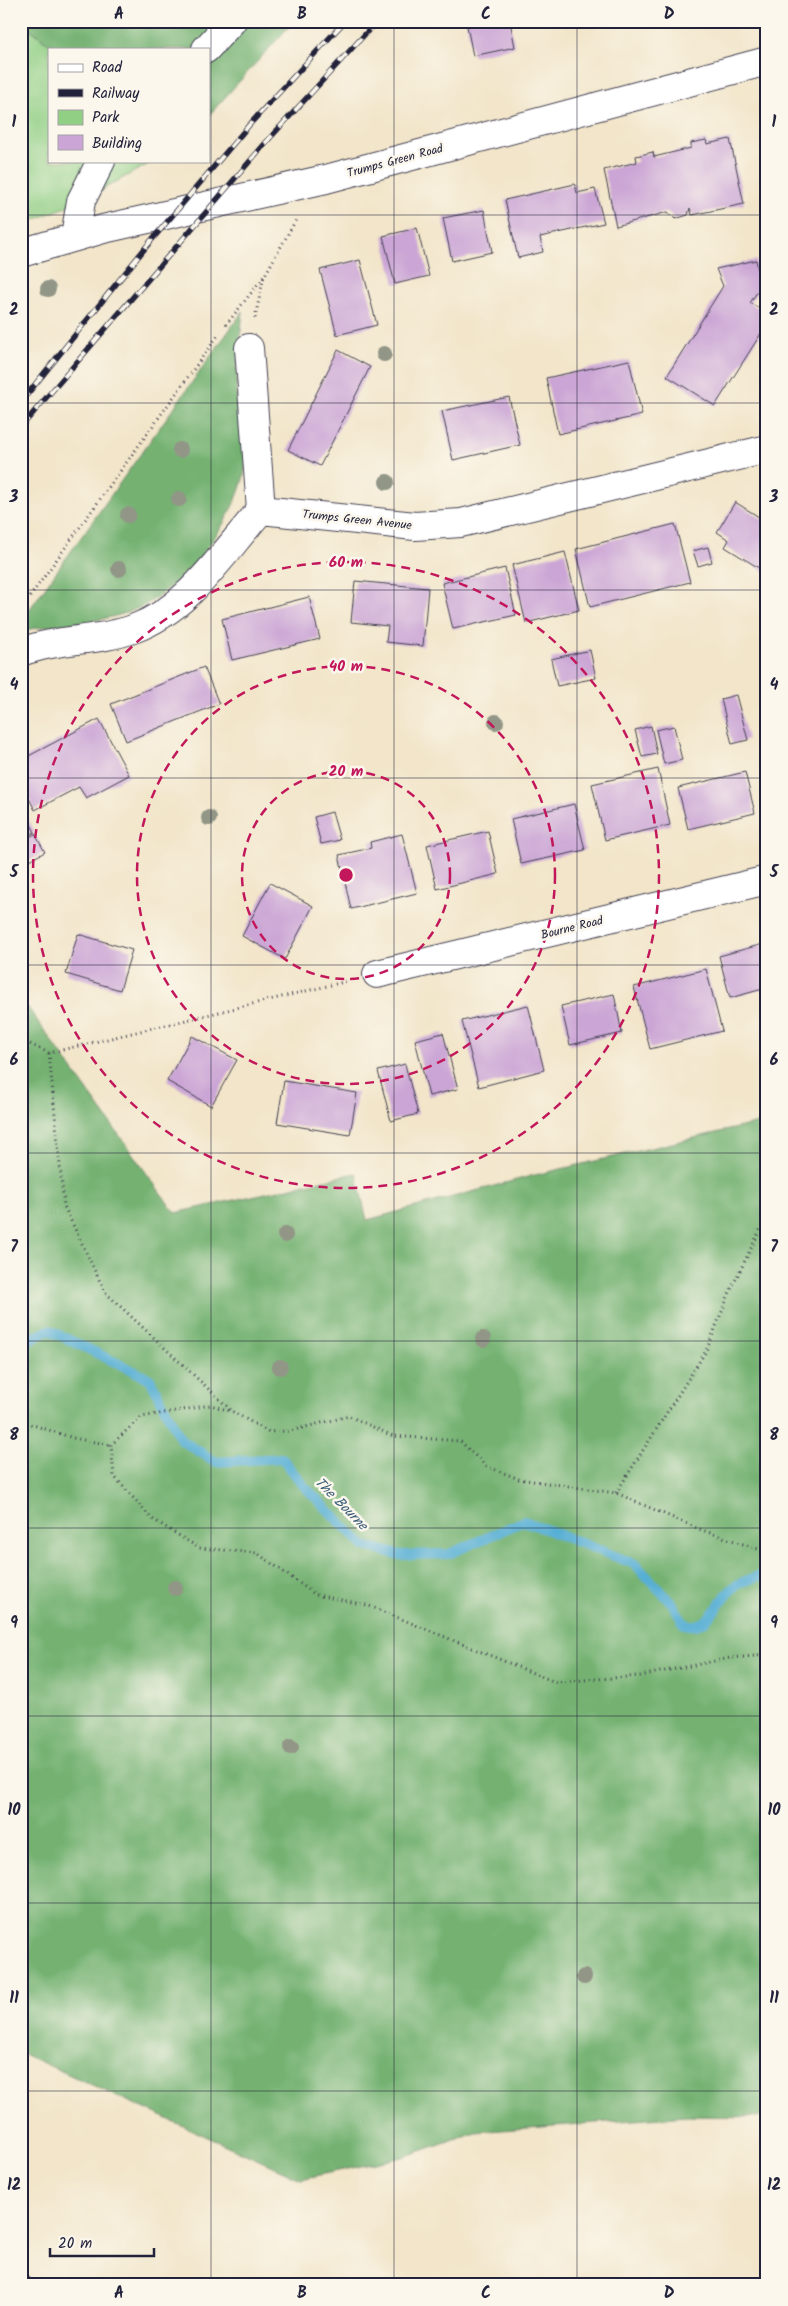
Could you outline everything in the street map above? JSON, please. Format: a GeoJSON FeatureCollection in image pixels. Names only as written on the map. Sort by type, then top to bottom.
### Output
{"type":"FeatureCollection","features":[{"type":"Feature","properties":{"kind":"street"},"geometry":{"type":"LineString","coordinates":[[207,48],[232,21]]}},
{"type":"Feature","properties":{"kind":"street","name":"Trumps Green Road"},"geometry":{"type":"LineString","coordinates":[[21,253],[75,236],[326,179],[766,64]]}},
{"type":"Feature","properties":{"kind":"street"},"geometry":{"type":"LineString","coordinates":[[75,236],[82,201],[101,162]]}},
{"type":"Feature","properties":{"kind":"street"},"geometry":{"type":"LineString","coordinates":[[21,652],[38,645],[87,640],[134,629],[152,619],[200,582],[261,510],[249,348]]}},
{"type":"Feature","properties":{"kind":"street","name":"Trumps Green Avenue"},"geometry":{"type":"LineString","coordinates":[[261,510],[414,526],[461,523],[767,449]]}},
{"type":"Feature","properties":{"kind":"street","name":"Bourne Road"},"geometry":{"type":"LineString","coordinates":[[377,974],[767,880]]}},
{"type":"Feature","properties":{"kind":"path"},"geometry":{"type":"LineString","coordinates":[[21,610],[238,308],[264,275],[298,216]]}},
{"type":"Feature","properties":{"kind":"path"},"geometry":{"type":"LineString","coordinates":[[249,348],[264,275]]}},
{"type":"Feature","properties":{"kind":"path"},"geometry":{"type":"LineString","coordinates":[[21,1040],[48,1053],[377,974]]}},
{"type":"Feature","properties":{"kind":"path"},"geometry":{"type":"LineString","coordinates":[[48,1053],[64,1206],[105,1292],[232,1412]]}},
{"type":"Feature","properties":{"kind":"path"},"geometry":{"type":"LineString","coordinates":[[616,1493],[706,1351],[732,1289],[767,1216]]}},
{"type":"Feature","properties":{"kind":"path"},"geometry":{"type":"LineString","coordinates":[[767,1552],[699,1529],[616,1493],[519,1479],[486,1466],[460,1441],[394,1436],[349,1416],[290,1431],[269,1432],[232,1412],[211,1405],[141,1417],[112,1445],[114,1476],[151,1518],[199,1548],[257,1553],[316,1595],[367,1605],[555,1682],[640,1676],[730,1658],[767,1655]]}},
{"type":"Feature","properties":{"kind":"path"},"geometry":{"type":"LineString","coordinates":[[21,1421],[73,1438],[112,1445]]}},
{"type":"Feature","properties":{"kind":"green space"},"geometry":{"type":"Polygon","coordinates":[[[21,21],[294,21],[210,114],[210,48],[54,48],[21,21]]]}},
{"type":"Feature","properties":{"kind":"green space"},"geometry":{"type":"Polygon","coordinates":[[[21,22],[54,48],[48,48],[48,162],[152,162],[81,201],[21,225],[21,22]]]}},
{"type":"Feature","properties":{"kind":"green space"},"geometry":{"type":"Polygon","coordinates":[[[243,311],[238,356],[237,402],[245,452],[245,470],[240,490],[231,511],[218,532],[186,573],[167,590],[148,603],[129,612],[102,619],[21,631],[21,621],[243,311]]]}},
{"type":"Feature","properties":{"kind":"green space"},"geometry":{"type":"Polygon","coordinates":[[[21,998],[175,1213],[356,1173],[367,1220],[535,1175],[767,1121],[767,2117],[687,2116],[475,2132],[403,2157],[301,2179],[21,2053],[21,998]]]}},
{"type":"Feature","properties":{"kind":"building"},"geometry":{"type":"Polygon","coordinates":[[[466,21],[510,21],[515,47],[473,56],[466,21]]]}},
{"type":"Feature","properties":{"kind":"building"},"geometry":{"type":"Polygon","coordinates":[[[730,139],[744,204],[692,215],[690,208],[688,215],[675,219],[668,212],[616,226],[604,170],[637,162],[636,156],[653,152],[654,157],[691,148],[691,143],[706,140],[707,144],[730,139]]]}},
{"type":"Feature","properties":{"kind":"building"},"geometry":{"type":"Polygon","coordinates":[[[575,184],[577,193],[595,189],[604,223],[540,237],[543,252],[518,258],[505,200],[575,184]]]}},
{"type":"Feature","properties":{"kind":"building"},"geometry":{"type":"Polygon","coordinates":[[[484,210],[492,252],[452,261],[443,218],[484,210]]]}},
{"type":"Feature","properties":{"kind":"building"},"geometry":{"type":"Polygon","coordinates":[[[417,228],[429,276],[395,284],[383,236],[417,228]]]}},
{"type":"Feature","properties":{"kind":"building"},"geometry":{"type":"Polygon","coordinates":[[[360,260],[377,325],[337,335],[320,270],[360,260]]]}},
{"type":"Feature","properties":{"kind":"building"},"geometry":{"type":"Polygon","coordinates":[[[756,260],[761,286],[750,303],[767,313],[767,324],[715,406],[667,376],[723,286],[716,269],[756,260]]]}},
{"type":"Feature","properties":{"kind":"building"},"geometry":{"type":"Polygon","coordinates":[[[338,350],[370,367],[320,466],[288,450],[338,350]]]}},
{"type":"Feature","properties":{"kind":"building"},"geometry":{"type":"Polygon","coordinates":[[[629,360],[642,415],[558,434],[546,378],[629,360]]]}},
{"type":"Feature","properties":{"kind":"building"},"geometry":{"type":"Polygon","coordinates":[[[509,397],[520,445],[453,460],[442,411],[509,397]]]}},
{"type":"Feature","properties":{"kind":"building"},"geometry":{"type":"Polygon","coordinates":[[[735,502],[767,522],[767,573],[725,547],[729,540],[717,532],[735,502]]]}},
{"type":"Feature","properties":{"kind":"building"},"geometry":{"type":"Polygon","coordinates":[[[675,524],[690,582],[590,607],[576,549],[675,524]]]}},
{"type":"Feature","properties":{"kind":"building"},"geometry":{"type":"Polygon","coordinates":[[[708,547],[712,562],[698,566],[693,551],[708,547]]]}},
{"type":"Feature","properties":{"kind":"building"},"geometry":{"type":"Polygon","coordinates":[[[565,552],[579,610],[526,623],[512,565],[565,552]]]}},
{"type":"Feature","properties":{"kind":"building"},"geometry":{"type":"Polygon","coordinates":[[[505,568],[516,615],[453,629],[442,583],[505,568]]]}},
{"type":"Feature","properties":{"kind":"building"},"geometry":{"type":"Polygon","coordinates":[[[355,581],[428,588],[423,646],[386,642],[388,626],[351,622],[355,581]]]}},
{"type":"Feature","properties":{"kind":"building"},"geometry":{"type":"Polygon","coordinates":[[[309,597],[320,639],[232,660],[222,619],[309,597]]]}},
{"type":"Feature","properties":{"kind":"building"},"geometry":{"type":"Polygon","coordinates":[[[590,650],[596,678],[557,686],[551,659],[590,650]]]}},
{"type":"Feature","properties":{"kind":"building"},"geometry":{"type":"Polygon","coordinates":[[[204,667],[219,704],[126,741],[111,704],[204,667]]]}},
{"type":"Feature","properties":{"kind":"building"},"geometry":{"type":"Polygon","coordinates":[[[736,695],[748,740],[732,744],[721,699],[736,695]]]}},
{"type":"Feature","properties":{"kind":"building"},"geometry":{"type":"Polygon","coordinates":[[[99,719],[129,775],[86,798],[79,787],[35,810],[21,783],[21,760],[99,719]]]}},
{"type":"Feature","properties":{"kind":"building"},"geometry":{"type":"Polygon","coordinates":[[[651,726],[657,754],[642,757],[635,730],[651,726]]]}},
{"type":"Feature","properties":{"kind":"building"},"geometry":{"type":"Polygon","coordinates":[[[674,726],[682,760],[664,764],[656,730],[674,726]]]}},
{"type":"Feature","properties":{"kind":"building"},"geometry":{"type":"Polygon","coordinates":[[[658,769],[670,825],[605,840],[592,784],[658,769]]]}},
{"type":"Feature","properties":{"kind":"building"},"geometry":{"type":"Polygon","coordinates":[[[745,772],[755,813],[688,829],[678,788],[745,772]]]}},
{"type":"Feature","properties":{"kind":"building"},"geometry":{"type":"Polygon","coordinates":[[[574,804],[585,850],[521,864],[511,819],[574,804]]]}},
{"type":"Feature","properties":{"kind":"building"},"geometry":{"type":"Polygon","coordinates":[[[21,807],[35,832],[21,839],[21,807]]]}},
{"type":"Feature","properties":{"kind":"building"},"geometry":{"type":"Polygon","coordinates":[[[332,812],[340,840],[321,844],[314,817],[332,812]]]}},
{"type":"Feature","properties":{"kind":"building"},"geometry":{"type":"Polygon","coordinates":[[[488,831],[498,874],[437,889],[427,845],[488,831]]]}},
{"type":"Feature","properties":{"kind":"building"},"geometry":{"type":"Polygon","coordinates":[[[35,834],[45,852],[26,862],[21,853],[21,841],[35,834]]]}},
{"type":"Feature","properties":{"kind":"building"},"geometry":{"type":"Polygon","coordinates":[[[402,834],[417,893],[351,909],[339,855],[371,848],[370,842],[402,834]]]}},
{"type":"Feature","properties":{"kind":"building"},"geometry":{"type":"Polygon","coordinates":[[[270,883],[313,906],[285,959],[242,936],[270,883]]]}},
{"type":"Feature","properties":{"kind":"building"},"geometry":{"type":"Polygon","coordinates":[[[78,934],[132,950],[120,990],[66,974],[78,934]]]}},
{"type":"Feature","properties":{"kind":"building"},"geometry":{"type":"Polygon","coordinates":[[[767,943],[767,1003],[763,989],[730,998],[719,956],[767,943]]]}},
{"type":"Feature","properties":{"kind":"building"},"geometry":{"type":"Polygon","coordinates":[[[706,969],[722,1031],[650,1049],[634,987],[706,969]]]}},
{"type":"Feature","properties":{"kind":"building"},"geometry":{"type":"Polygon","coordinates":[[[614,994],[622,1033],[570,1045],[561,1006],[614,994]]]}},
{"type":"Feature","properties":{"kind":"building"},"geometry":{"type":"Polygon","coordinates":[[[528,1005],[544,1070],[479,1087],[462,1021],[528,1005]]]}},
{"type":"Feature","properties":{"kind":"building"},"geometry":{"type":"Polygon","coordinates":[[[443,1033],[458,1089],[429,1096],[415,1040],[443,1033]]]}},
{"type":"Feature","properties":{"kind":"building"},"geometry":{"type":"Polygon","coordinates":[[[192,1036],[237,1060],[211,1106],[167,1081],[192,1036]]]}},
{"type":"Feature","properties":{"kind":"building"},"geometry":{"type":"Polygon","coordinates":[[[405,1064],[418,1114],[391,1121],[378,1071],[405,1064]]]}},
{"type":"Feature","properties":{"kind":"building"},"geometry":{"type":"Polygon","coordinates":[[[284,1081],[357,1093],[350,1135],[277,1123],[284,1081]]]}},
{"type":"Feature","properties":{"kind":"building"},"geometry":{"type":"Polygon","coordinates":[[[21,2275],[30,2278],[28,2285],[21,2285],[21,2275]]]}},
{"type":"Feature","properties":{"kind":"waterway","name":"The Bourne"},"geometry":{"type":"LineString","coordinates":[[21,1344],[49,1330],[150,1379],[181,1440],[216,1462],[282,1458],[304,1486],[364,1546],[400,1555],[449,1554],[524,1521],[635,1564],[672,1603],[684,1624],[693,1625],[708,1619],[737,1585],[767,1573]]}},
{"type":"Feature","properties":{"kind":"railway"},"geometry":{"type":"LineString","coordinates":[[21,402],[150,242],[250,124],[345,21]]}},
{"type":"Feature","properties":{"kind":"railway"},"geometry":{"type":"LineString","coordinates":[[21,427],[269,139],[377,21]]}}]}
